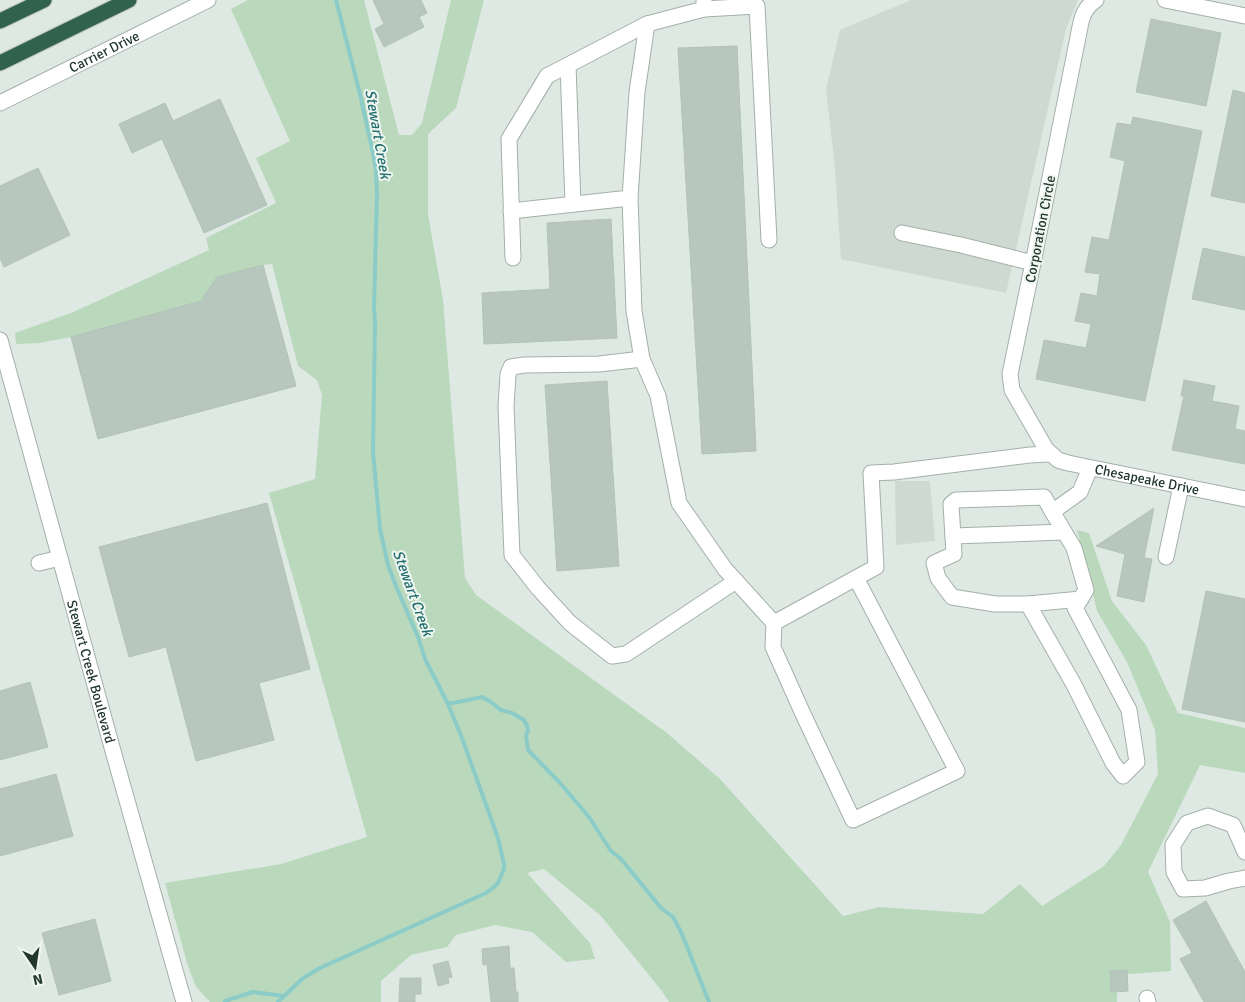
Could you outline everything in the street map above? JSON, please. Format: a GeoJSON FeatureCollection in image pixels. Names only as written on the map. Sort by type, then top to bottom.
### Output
{"type":"FeatureCollection","features":[{"type":"Feature","properties":{"kind":"highway"},"geometry":{"type":"LineString","coordinates":[[0,22],[44,0]]}},
{"type":"Feature","properties":{"kind":"highway"},"geometry":{"type":"LineString","coordinates":[[0,63],[129,0]]}},
{"type":"Feature","properties":{"kind":"street","name":"Carrier Drive"},"geometry":{"type":"LineString","coordinates":[[0,103],[208,0]]}},
{"type":"Feature","properties":{"kind":"street","name":"Corporation Circle"},"geometry":{"type":"LineString","coordinates":[[1049,454],[1012,390],[1010,374],[1080,22],[1089,6],[1096,0]]}},
{"type":"Feature","properties":{"kind":"street"},"geometry":{"type":"LineString","coordinates":[[1166,0],[1245,16]]}},
{"type":"Feature","properties":{"kind":"street"},"geometry":{"type":"LineString","coordinates":[[513,258],[509,139],[547,76],[647,24],[704,4],[757,6],[769,240]]}},
{"type":"Feature","properties":{"kind":"street"},"geometry":{"type":"LineString","coordinates":[[647,24],[636,92],[630,198],[634,311],[642,359],[658,396],[679,503],[725,569],[774,623],[773,647],[853,820],[957,770],[856,578]]}},
{"type":"Feature","properties":{"kind":"street"},"geometry":{"type":"LineString","coordinates":[[568,65],[573,204]]}},
{"type":"Feature","properties":{"kind":"street"},"geometry":{"type":"LineString","coordinates":[[511,211],[630,198]]}},
{"type":"Feature","properties":{"kind":"street"},"geometry":{"type":"LineString","coordinates":[[902,233],[962,244],[1033,263]]}},
{"type":"Feature","properties":{"kind":"street","name":"Stewart Creek Boulevard"},"geometry":{"type":"LineString","coordinates":[[0,340],[184,1002]]}},
{"type":"Feature","properties":{"kind":"street"},"geometry":{"type":"LineString","coordinates":[[642,359],[598,364],[511,366],[508,374],[506,406],[512,555],[538,588],[570,623],[612,656],[626,654],[736,581]]}},
{"type":"Feature","properties":{"kind":"street"},"geometry":{"type":"LineString","coordinates":[[774,623],[876,568],[871,473],[1049,454]]}},
{"type":"Feature","properties":{"kind":"street","name":"Chesapeake Drive"},"geometry":{"type":"LineString","coordinates":[[1049,454],[1058,460],[1068,463],[1245,499]]}},
{"type":"Feature","properties":{"kind":"street"},"geometry":{"type":"LineString","coordinates":[[1053,514],[1059,507],[1080,492],[1090,468]]}},
{"type":"Feature","properties":{"kind":"street"},"geometry":{"type":"LineString","coordinates":[[1166,558],[1181,486]]}},
{"type":"Feature","properties":{"kind":"street"},"geometry":{"type":"LineString","coordinates":[[1028,604],[1073,683],[1113,763],[1123,776],[1137,762],[1129,710],[1075,608],[1081,599],[1086,590],[1074,548],[1044,497],[956,500],[951,504],[954,554],[934,563],[938,578],[952,597],[995,604],[1028,604],[1081,599]]}},
{"type":"Feature","properties":{"kind":"street"},"geometry":{"type":"LineString","coordinates":[[954,536],[1064,532]]}},
{"type":"Feature","properties":{"kind":"street"},"geometry":{"type":"LineString","coordinates":[[39,563],[60,558]]}},
{"type":"Feature","properties":{"kind":"street"},"geometry":{"type":"LineString","coordinates":[[1245,852],[1233,825],[1208,816],[1187,823],[1173,845],[1174,872],[1182,889],[1205,888],[1245,878]]}},
{"type":"Feature","properties":{"kind":"shaded area"},"geometry":{"type":"Polygon","coordinates":[[[911,0],[1078,0],[1066,29],[1006,293],[841,259],[835,169],[826,89],[840,30],[911,0]]]}},
{"type":"Feature","properties":{"kind":"shaded area"},"geometry":{"type":"Polygon","coordinates":[[[895,481],[930,481],[935,541],[896,545],[895,481]]]}},
{"type":"Feature","properties":{"kind":"green space"},"geometry":{"type":"Polygon","coordinates":[[[248,0],[364,0],[399,135],[412,135],[422,123],[451,0],[484,0],[456,108],[428,134],[428,214],[443,300],[465,578],[476,595],[667,733],[720,779],[843,916],[879,907],[983,914],[1020,884],[1042,906],[1104,866],[1121,845],[1158,774],[1155,730],[1127,662],[1097,611],[1077,530],[1089,533],[1112,601],[1146,645],[1178,713],[1245,728],[1245,773],[1200,765],[1148,872],[1170,922],[1171,971],[1117,975],[1117,1002],[669,1002],[601,916],[544,869],[527,873],[590,943],[595,959],[566,962],[532,932],[495,925],[456,935],[447,947],[411,955],[381,981],[381,1002],[210,1002],[196,987],[187,963],[165,883],[281,864],[367,837],[269,493],[315,479],[322,395],[317,380],[298,366],[272,264],[218,277],[201,301],[71,337],[39,343],[16,344],[15,333],[71,313],[209,250],[206,238],[276,203],[256,158],[290,141],[231,9],[248,0]]]}},
{"type":"Feature","properties":{"kind":"building"},"geometry":{"type":"Polygon","coordinates":[[[373,0],[421,0],[427,13],[419,17],[424,27],[384,47],[375,29],[384,24],[373,0]]]}},
{"type":"Feature","properties":{"kind":"building"},"geometry":{"type":"Polygon","coordinates":[[[1151,19],[1221,33],[1206,106],[1136,92],[1151,19]]]}},
{"type":"Feature","properties":{"kind":"building"},"geometry":{"type":"Polygon","coordinates":[[[737,46],[756,451],[702,454],[678,48],[737,46]]]}},
{"type":"Feature","properties":{"kind":"building"},"geometry":{"type":"Polygon","coordinates":[[[1233,90],[1245,93],[1245,203],[1211,196],[1233,90]]]}},
{"type":"Feature","properties":{"kind":"building"},"geometry":{"type":"Polygon","coordinates":[[[220,99],[267,205],[204,233],[162,139],[132,153],[119,124],[165,103],[173,121],[220,99]]]}},
{"type":"Feature","properties":{"kind":"building"},"geometry":{"type":"Polygon","coordinates":[[[1133,117],[1202,131],[1145,401],[1036,379],[1044,340],[1086,348],[1091,324],[1075,321],[1081,293],[1097,296],[1100,274],[1085,272],[1092,237],[1109,240],[1125,161],[1110,157],[1117,123],[1131,125],[1133,117]]]}},
{"type":"Feature","properties":{"kind":"building"},"geometry":{"type":"Polygon","coordinates":[[[38,168],[70,235],[4,267],[0,258],[0,186],[38,168]]]}},
{"type":"Feature","properties":{"kind":"building"},"geometry":{"type":"Polygon","coordinates":[[[611,219],[617,338],[484,344],[482,293],[550,289],[547,223],[611,219]]]}},
{"type":"Feature","properties":{"kind":"building"},"geometry":{"type":"Polygon","coordinates":[[[1203,248],[1245,257],[1245,310],[1192,299],[1203,248]]]}},
{"type":"Feature","properties":{"kind":"building"},"geometry":{"type":"Polygon","coordinates":[[[263,265],[296,386],[98,439],[71,337],[201,301],[217,277],[263,265]]]}},
{"type":"Feature","properties":{"kind":"building"},"geometry":{"type":"Polygon","coordinates":[[[1184,380],[1215,386],[1212,401],[1239,406],[1235,429],[1245,431],[1245,464],[1172,450],[1184,396],[1181,396],[1184,380]]]}},
{"type":"Feature","properties":{"kind":"building"},"geometry":{"type":"Polygon","coordinates":[[[607,381],[619,566],[557,571],[545,385],[607,381]]]}},
{"type":"Feature","properties":{"kind":"building"},"geometry":{"type":"Polygon","coordinates":[[[267,503],[310,669],[259,683],[274,740],[196,761],[166,647],[129,657],[99,547],[267,503]]]}},
{"type":"Feature","properties":{"kind":"building"},"geometry":{"type":"Polygon","coordinates":[[[1154,508],[1144,558],[1152,559],[1144,602],[1117,596],[1125,554],[1096,546],[1154,508]]]}},
{"type":"Feature","properties":{"kind":"building"},"geometry":{"type":"Polygon","coordinates":[[[1206,591],[1245,599],[1245,722],[1182,709],[1206,591]]]}},
{"type":"Feature","properties":{"kind":"building"},"geometry":{"type":"Polygon","coordinates":[[[30,682],[48,747],[0,760],[0,691],[30,682]]]}},
{"type":"Feature","properties":{"kind":"building"},"geometry":{"type":"Polygon","coordinates":[[[56,774],[73,836],[0,856],[0,789],[56,774]]]}},
{"type":"Feature","properties":{"kind":"building"},"geometry":{"type":"Polygon","coordinates":[[[1206,901],[1245,972],[1245,1002],[1204,1002],[1180,959],[1192,953],[1173,920],[1206,901]]]}},
{"type":"Feature","properties":{"kind":"building"},"geometry":{"type":"Polygon","coordinates":[[[95,919],[111,981],[59,995],[42,933],[95,919]]]}},
{"type":"Feature","properties":{"kind":"building"},"geometry":{"type":"Polygon","coordinates":[[[509,946],[510,968],[514,968],[518,1002],[491,1002],[487,964],[483,965],[482,949],[509,946]]]}},
{"type":"Feature","properties":{"kind":"building"},"geometry":{"type":"Polygon","coordinates":[[[448,961],[452,977],[448,978],[449,983],[438,986],[433,965],[448,961]]]}},
{"type":"Feature","properties":{"kind":"building"},"geometry":{"type":"Polygon","coordinates":[[[1127,970],[1128,991],[1111,992],[1110,971],[1127,970]]]}},
{"type":"Feature","properties":{"kind":"building"},"geometry":{"type":"Polygon","coordinates":[[[400,978],[421,978],[421,994],[415,994],[415,1002],[399,1002],[400,978]]]}},
{"type":"Feature","properties":{"kind":"waterway","name":"Stewart Creek"},"geometry":{"type":"LineString","coordinates":[[278,1002],[303,978],[320,968],[486,893],[498,883],[504,869],[498,838],[462,738],[448,704],[425,659],[418,637],[396,586],[388,565],[380,529],[373,452],[376,171],[360,94],[336,0]]}},
{"type":"Feature","properties":{"kind":"waterway","name":"Stewart Creek"},"geometry":{"type":"LineString","coordinates":[[448,704],[482,697],[501,710],[512,713],[524,720],[528,731],[526,736],[528,750],[561,784],[589,817],[611,851],[620,858],[661,908],[673,917],[681,932],[709,1002]]}},
{"type":"Feature","properties":{"kind":"waterway"},"geometry":{"type":"LineString","coordinates":[[225,1001],[253,992],[284,996]]}}]}
